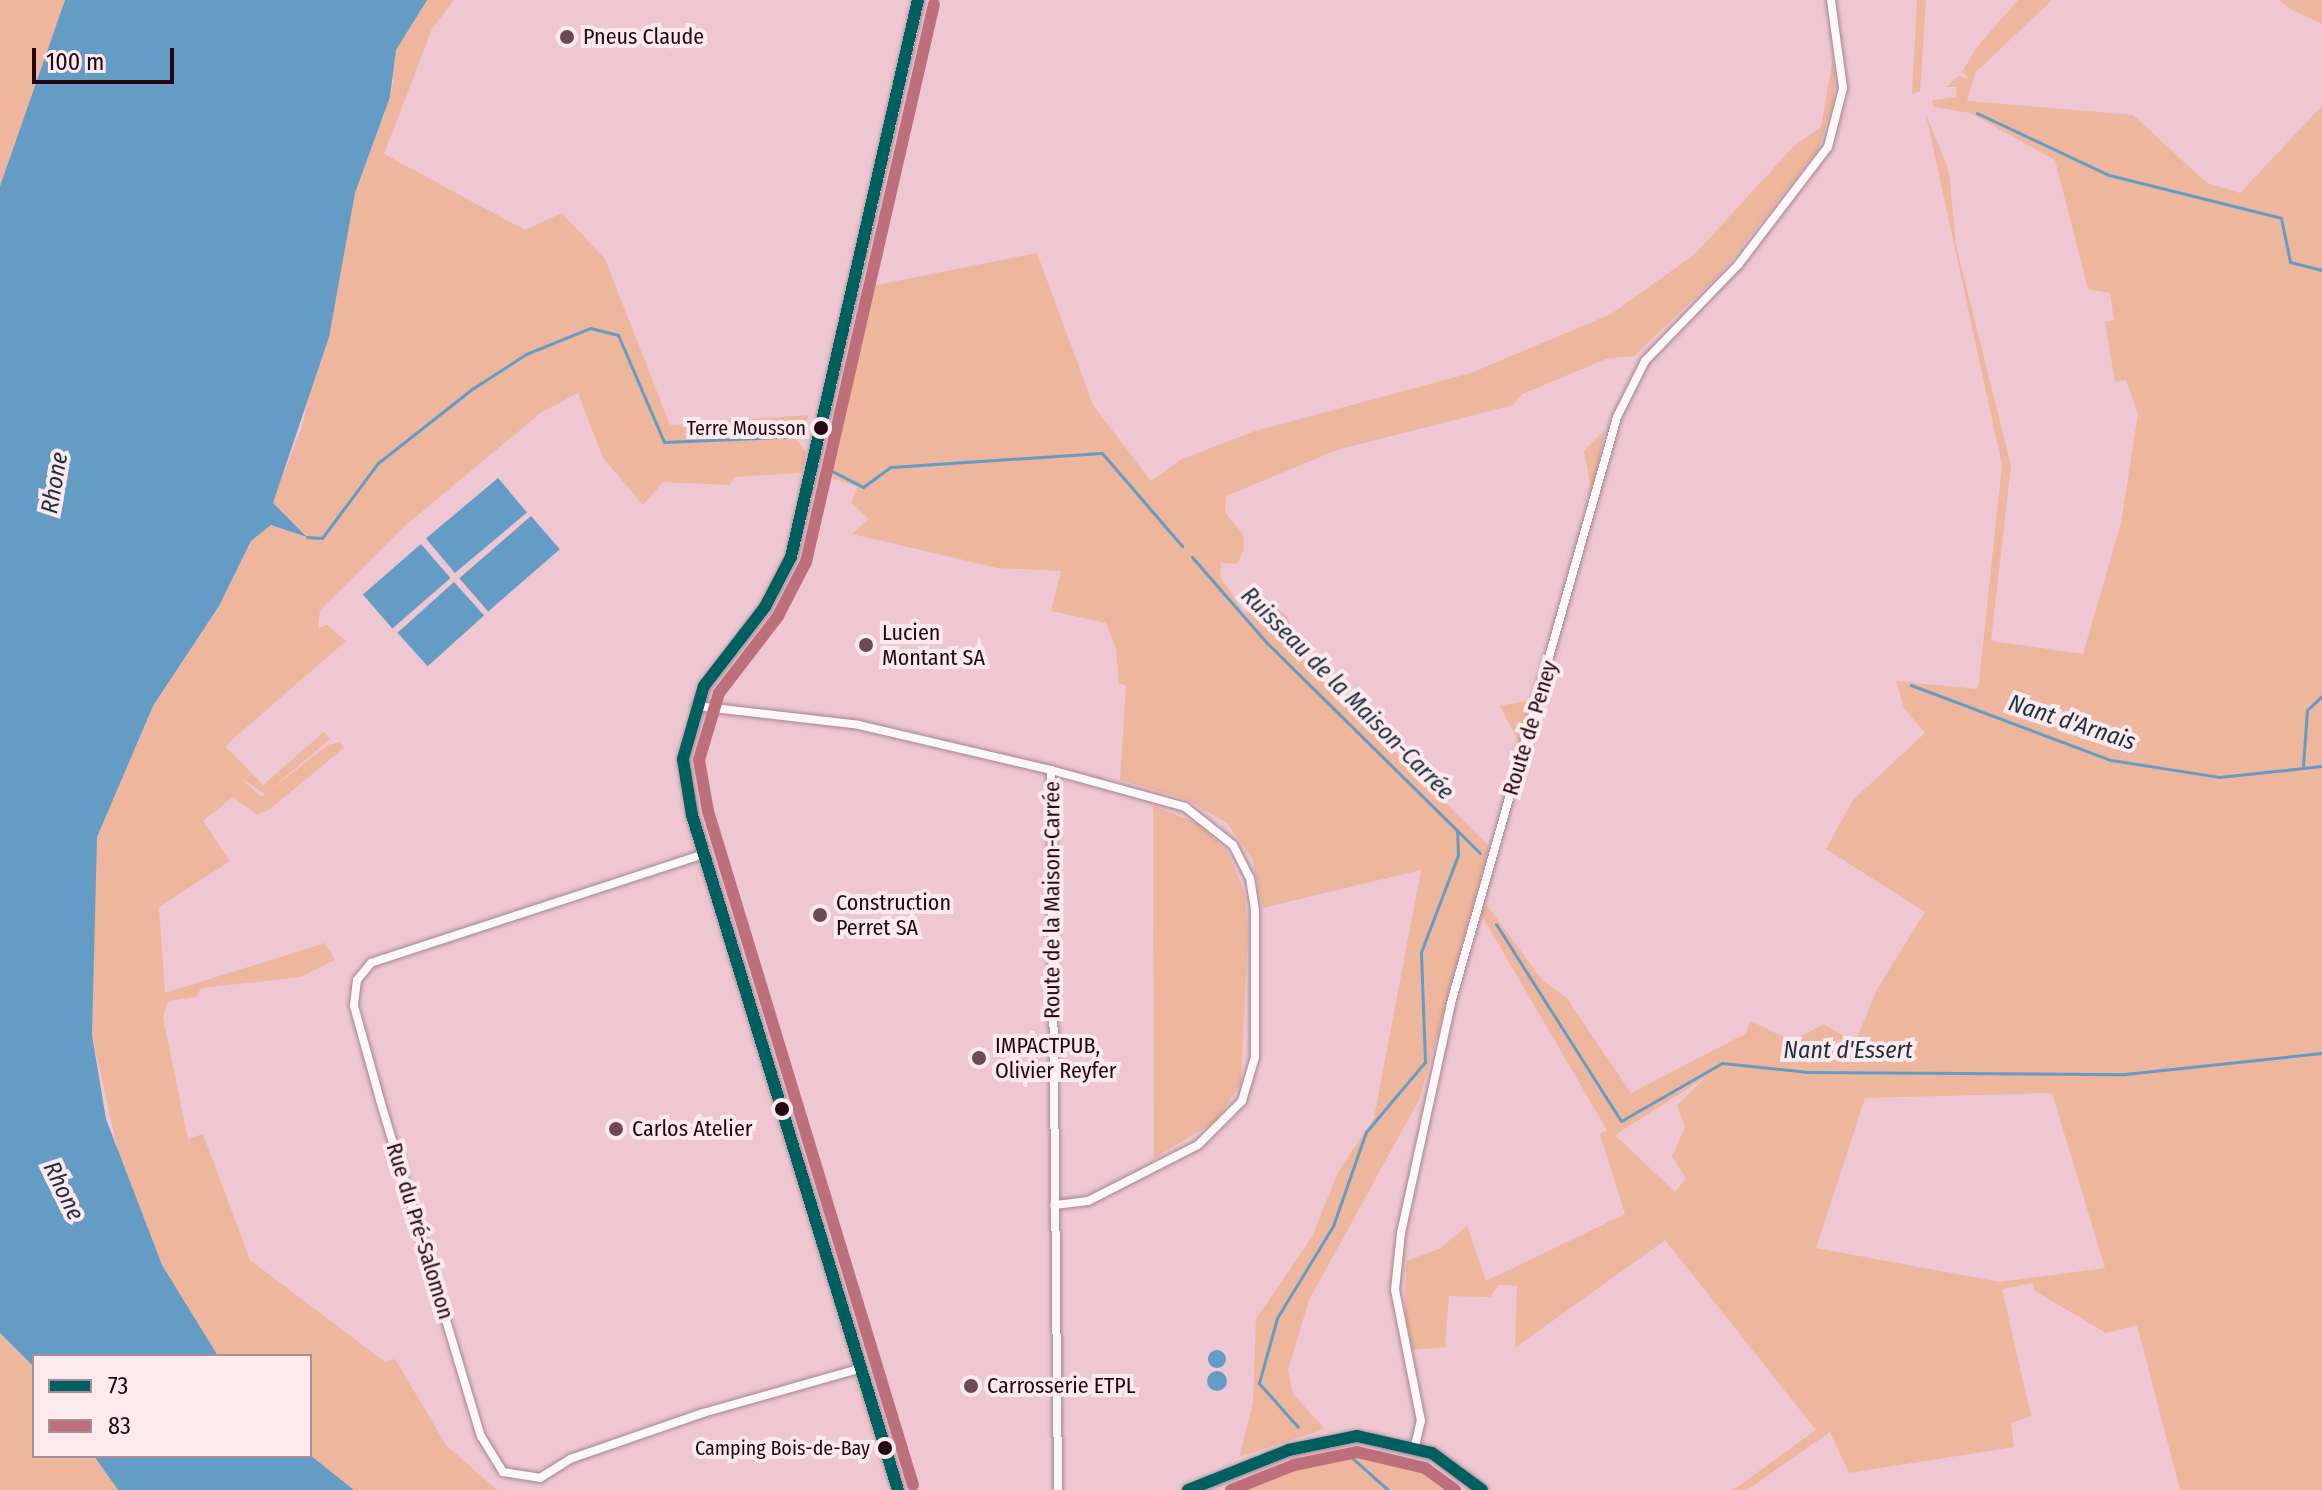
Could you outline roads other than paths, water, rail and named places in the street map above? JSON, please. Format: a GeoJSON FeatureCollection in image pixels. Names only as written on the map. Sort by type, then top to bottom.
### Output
{"type":"FeatureCollection","features":[{"type":"Feature","properties":{"kind":"main road"},"geometry":{"type":"LineString","coordinates":[[898,1490],[704,854],[683,772],[694,705],[765,607],[791,557],[918,0]]}},
{"type":"Feature","properties":{"kind":"main road"},"geometry":{"type":"LineString","coordinates":[[1188,1490],[1336,1438],[1415,1446],[1482,1490]]}},
{"type":"Feature","properties":{"kind":"street","name":"Route de Peney"},"geometry":{"type":"LineString","coordinates":[[1415,1446],[1421,1421],[1395,1302],[1401,1233],[1451,1003],[1617,417],[1645,361],[1738,265],[1828,147],[1843,88],[1831,0]]}},
{"type":"Feature","properties":{"kind":"street","name":"Route de la Maison-Carrée"},"geometry":{"type":"LineString","coordinates":[[694,705],[859,725],[1051,770],[1058,1490]]}},
{"type":"Feature","properties":{"kind":"street"},"geometry":{"type":"LineString","coordinates":[[1051,770],[1172,803],[1213,823],[1243,861],[1255,911],[1255,1057],[1236,1110],[1182,1154],[1088,1201],[1054,1205]]}},
{"type":"Feature","properties":{"kind":"street","name":"Rue du Pré-Salomon"},"geometry":{"type":"LineString","coordinates":[[704,854],[364,969],[354,1006],[388,1127],[481,1436],[495,1465],[511,1477],[540,1478],[570,1459],[703,1413],[859,1369]]}},
{"type":"Feature","properties":{"kind":"water","name":"Rhone"},"geometry":{"type":"Polygon","coordinates":[[[65,0],[427,0],[396,50],[390,97],[355,193],[329,337],[273,503],[307,537],[271,525],[251,541],[219,606],[153,706],[97,837],[92,1035],[106,1119],[162,1265],[217,1354],[32,1354],[32,1365],[0,1333],[0,186],[65,0]]]}},
{"type":"Feature","properties":{"kind":"water"},"geometry":{"type":"Polygon","coordinates":[[[498,478],[527,512],[455,573],[426,538],[498,478]]]}},
{"type":"Feature","properties":{"kind":"water"},"geometry":{"type":"Polygon","coordinates":[[[531,516],[560,549],[488,612],[459,578],[531,516]]]}},
{"type":"Feature","properties":{"kind":"water"},"geometry":{"type":"Polygon","coordinates":[[[421,544],[451,578],[392,628],[363,595],[421,544]]]}},
{"type":"Feature","properties":{"kind":"water"},"geometry":{"type":"Polygon","coordinates":[[[454,582],[484,615],[428,666],[398,633],[454,582]]]}},
{"type":"Feature","properties":{"kind":"water"},"geometry":{"type":"Polygon","coordinates":[[[1217,1350],[1226,1359],[1217,1368],[1208,1359],[1217,1350]]]}},
{"type":"Feature","properties":{"kind":"water"},"geometry":{"type":"Polygon","coordinates":[[[1217,1371],[1224,1374],[1227,1381],[1224,1388],[1217,1391],[1210,1388],[1207,1381],[1210,1374],[1217,1371]]]}},
{"type":"Feature","properties":{"kind":"water"},"geometry":{"type":"Polygon","coordinates":[[[312,1457],[354,1490],[118,1490],[95,1458],[312,1457]]]}},
{"type":"Feature","properties":{"kind":"waterway"},"geometry":{"type":"LineString","coordinates":[[1977,113],[2109,175],[2281,218],[2290,262],[2322,270]]}},
{"type":"Feature","properties":{"kind":"waterway","name":"Ruisseau de la Maison-Carrée"},"geometry":{"type":"LineString","coordinates":[[307,537],[322,538],[378,463],[472,389],[526,354],[590,328],[618,335],[664,442],[801,436]]}},
{"type":"Feature","properties":{"kind":"waterway","name":"Ruisseau de la Maison-Carrée"},"geometry":{"type":"LineString","coordinates":[[830,470],[863,487],[891,467],[1102,453],[1182,546]]}},
{"type":"Feature","properties":{"kind":"waterway","name":"Ruisseau de la Maison-Carrée"},"geometry":{"type":"LineString","coordinates":[[1192,557],[1267,643],[1480,853]]}},
{"type":"Feature","properties":{"kind":"waterway","name":"Nant d'Arnais"},"geometry":{"type":"LineString","coordinates":[[1911,685],[2111,760],[2219,777],[2322,766]]}},
{"type":"Feature","properties":{"kind":"waterway"},"geometry":{"type":"LineString","coordinates":[[2303,766],[2307,710],[2322,696]]}},
{"type":"Feature","properties":{"kind":"waterway"},"geometry":{"type":"LineString","coordinates":[[1298,1427],[1259,1383],[1277,1318],[1333,1226],[1366,1132],[1425,1062],[1421,952],[1458,855],[1457,830]]}},
{"type":"Feature","properties":{"kind":"waterway","name":"Nant d'Essert"},"geometry":{"type":"LineString","coordinates":[[1496,924],[1621,1121],[1722,1063],[1808,1072],[2125,1074],[2322,1053]]}},
{"type":"Feature","properties":{"kind":"waterway"},"geometry":{"type":"LineString","coordinates":[[1350,1456],[1388,1490]]}},
{"type":"Feature","properties":{"kind":"place","name":"Pneus Claude"},"geometry":{"type":"Point","coordinates":[567,37]}},
{"type":"Feature","properties":{"kind":"place","name":"Terre Mousson"},"geometry":{"type":"Point","coordinates":[821,428]}},
{"type":"Feature","properties":{"kind":"place","name":"Lucien Montant SA"},"geometry":{"type":"Point","coordinates":[866,645]}},
{"type":"Feature","properties":{"kind":"place","name":"Construction Perret SA"},"geometry":{"type":"Point","coordinates":[820,915]}},
{"type":"Feature","properties":{"kind":"place","name":"IMPACTPUB, Olivier Reyfer"},"geometry":{"type":"Point","coordinates":[979,1058]}},
{"type":"Feature","properties":{"kind":"place","name":"Carlos Atelier"},"geometry":{"type":"Point","coordinates":[616,1129]}},
{"type":"Feature","properties":{"kind":"place","name":"Carrosserie ETPL"},"geometry":{"type":"Point","coordinates":[971,1386]}},
{"type":"Feature","properties":{"kind":"place","name":"Camping Bois-de-Bay"},"geometry":{"type":"Point","coordinates":[885,1448]}}]}
